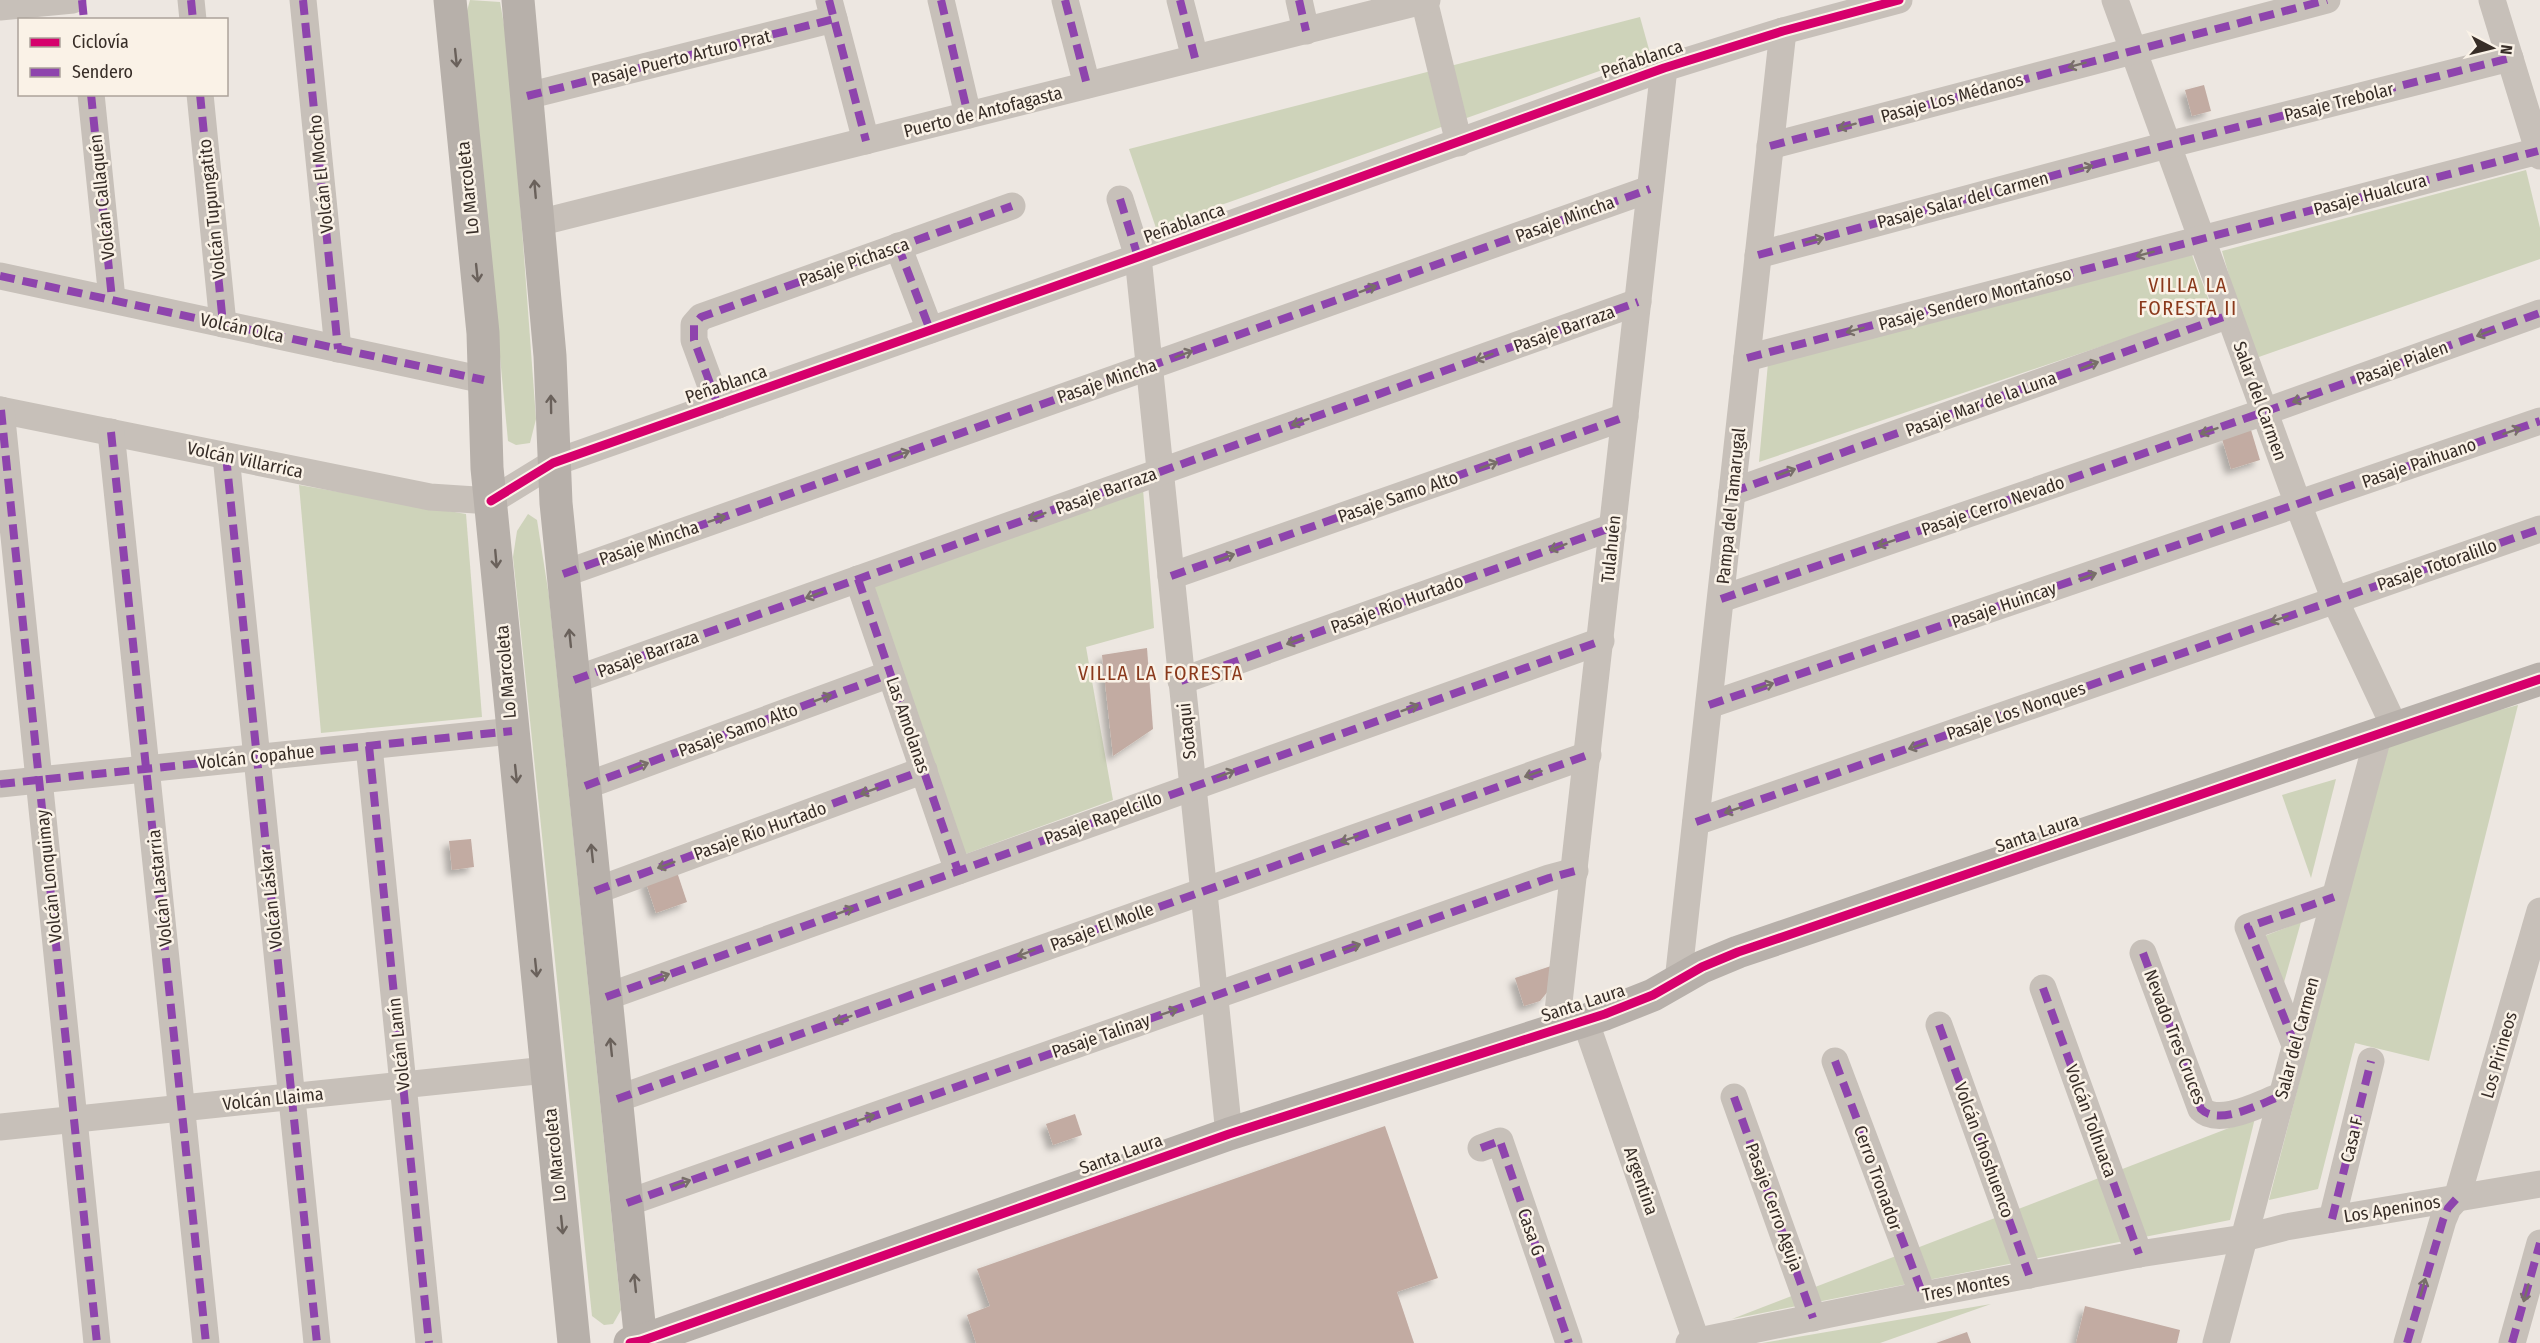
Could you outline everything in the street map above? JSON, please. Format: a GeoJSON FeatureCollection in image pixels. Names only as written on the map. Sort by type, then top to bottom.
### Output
{"type":"FeatureCollection","features":[{"type":"Feature","properties":{"kind":"street"},"geometry":{"type":"LineString","coordinates":[[0,7],[73,0]]}},
{"type":"Feature","properties":{"kind":"street"},"geometry":{"type":"LineString","coordinates":[[82,0],[84,18]]}},
{"type":"Feature","properties":{"kind":"street"},"geometry":{"type":"LineString","coordinates":[[191,0],[193,18]]}},
{"type":"Feature","properties":{"kind":"street","name":"Volcán El Mocho"},"geometry":{"type":"LineString","coordinates":[[303,0],[338,349]]}},
{"type":"Feature","properties":{"kind":"street","name":"Lo Marcoleta"},"geometry":{"type":"LineString","coordinates":[[450,0],[483,333],[491,501],[512,731],[574,1343]]}},
{"type":"Feature","properties":{"kind":"street"},"geometry":{"type":"LineString","coordinates":[[518,0],[550,356],[553,463],[627,1203],[637,1342]]}},
{"type":"Feature","properties":{"kind":"street"},"geometry":{"type":"LineString","coordinates":[[941,0],[969,115]]}},
{"type":"Feature","properties":{"kind":"street"},"geometry":{"type":"LineString","coordinates":[[1065,0],[1087,85]]}},
{"type":"Feature","properties":{"kind":"street"},"geometry":{"type":"LineString","coordinates":[[1180,0],[1195,58]]}},
{"type":"Feature","properties":{"kind":"street"},"geometry":{"type":"LineString","coordinates":[[1299,0],[1306,30]]}},
{"type":"Feature","properties":{"kind":"street"},"geometry":{"type":"LineString","coordinates":[[1425,0],[1459,142]]}},
{"type":"Feature","properties":{"kind":"street","name":"Puerto de Antofagasta"},"geometry":{"type":"LineString","coordinates":[[538,224],[1425,0]]}},
{"type":"Feature","properties":{"kind":"street","name":"Peñablanca"},"geometry":{"type":"LineString","coordinates":[[491,501],[553,463],[1138,257],[1664,68],[1782,31],[1899,0]]}},
{"type":"Feature","properties":{"kind":"street","name":"Salar del Carmen"},"geometry":{"type":"LineString","coordinates":[[2115,0],[2298,504],[2387,731],[2334,897],[2216,1343]]}},
{"type":"Feature","properties":{"kind":"street","name":"Pasaje Los Médanos"},"geometry":{"type":"LineString","coordinates":[[1770,146],[2327,0]]}},
{"type":"Feature","properties":{"kind":"street"},"geometry":{"type":"LineString","coordinates":[[2492,0],[2539,153]]}},
{"type":"Feature","properties":{"kind":"street"},"geometry":{"type":"LineString","coordinates":[[832,9],[866,141]]}},
{"type":"Feature","properties":{"kind":"street","name":"Pasaje Puerto Arturo Prat"},"geometry":{"type":"LineString","coordinates":[[527,96],[832,9]]}},
{"type":"Feature","properties":{"kind":"street","name":"Pampa del Tamarugal"},"geometry":{"type":"LineString","coordinates":[[1678,981],[1782,31]]}},
{"type":"Feature","properties":{"kind":"street","name":"Pasaje Trebolar"},"geometry":{"type":"LineString","coordinates":[[2168,145],[2510,58]]}},
{"type":"Feature","properties":{"kind":"street","name":"Tulahuén"},"geometry":{"type":"LineString","coordinates":[[1571,1024],[1575,871],[1664,68]]}},
{"type":"Feature","properties":{"kind":"street","name":"Volcán Callaquén"},"geometry":{"type":"LineString","coordinates":[[92,96],[112,300]]}},
{"type":"Feature","properties":{"kind":"street","name":"Volcán Tupungatito"},"geometry":{"type":"LineString","coordinates":[[200,96],[223,324]]}},
{"type":"Feature","properties":{"kind":"street","name":"Pasaje Salar del Carmen"},"geometry":{"type":"LineString","coordinates":[[1758,255],[2168,145]]}},
{"type":"Feature","properties":{"kind":"street","name":"Pasaje Hualcura"},"geometry":{"type":"LineString","coordinates":[[2202,239],[2539,153]]}},
{"type":"Feature","properties":{"kind":"street","name":"Pasaje Mincha"},"geometry":{"type":"LineString","coordinates":[[563,574],[1650,189]]}},
{"type":"Feature","properties":{"kind":"street","name":"Sotaqui"},"geometry":{"type":"LineString","coordinates":[[1120,199],[1138,257],[1229,1134]]}},
{"type":"Feature","properties":{"kind":"street","name":"Pasaje Pichasca"},"geometry":{"type":"LineString","coordinates":[[718,405],[692,333],[697,321],[705,314],[1012,206]]}},
{"type":"Feature","properties":{"kind":"street","name":"Pasaje Sendero Montañoso"},"geometry":{"type":"LineString","coordinates":[[1747,358],[2202,239]]}},
{"type":"Feature","properties":{"kind":"street"},"geometry":{"type":"LineString","coordinates":[[898,246],[930,330]]}},
{"type":"Feature","properties":{"kind":"street","name":"Volcán Olca"},"geometry":{"type":"LineString","coordinates":[[0,276],[484,380]]}},
{"type":"Feature","properties":{"kind":"street","name":"Pasaje Barraza"},"geometry":{"type":"LineString","coordinates":[[574,680],[1638,302]]}},
{"type":"Feature","properties":{"kind":"street","name":"Pasaje Pialen"},"geometry":{"type":"LineString","coordinates":[[2265,412],[2540,313]]}},
{"type":"Feature","properties":{"kind":"street","name":"Pasaje Mar de la Luna"},"geometry":{"type":"LineString","coordinates":[[1732,492],[2229,315]]}},
{"type":"Feature","properties":{"kind":"street","name":"Volcán Villarrica"},"geometry":{"type":"LineString","coordinates":[[1,410],[430,497],[491,501]]}},
{"type":"Feature","properties":{"kind":"street","name":"Volcán Lonquimay"},"geometry":{"type":"LineString","coordinates":[[1,410],[97,1343]]}},
{"type":"Feature","properties":{"kind":"street","name":"Pasaje Cerro Nevado"},"geometry":{"type":"LineString","coordinates":[[1721,599],[2265,412]]}},
{"type":"Feature","properties":{"kind":"street","name":"Pasaje Samo Alto"},"geometry":{"type":"LineString","coordinates":[[1171,576],[1625,417]]}},
{"type":"Feature","properties":{"kind":"street","name":"Pasaje Paihuano"},"geometry":{"type":"LineString","coordinates":[[2298,504],[2540,421]]}},
{"type":"Feature","properties":{"kind":"street","name":"Volcán Lastarria"},"geometry":{"type":"LineString","coordinates":[[111,432],[207,1343]]}},
{"type":"Feature","properties":{"kind":"street","name":"Volcán Láskar"},"geometry":{"type":"LineString","coordinates":[[226,456],[316,1343]]}},
{"type":"Feature","properties":{"kind":"street","name":"Pasaje Huincay"},"geometry":{"type":"LineString","coordinates":[[1709,705],[2298,504]]}},
{"type":"Feature","properties":{"kind":"street","name":"Pasaje Río Hurtado"},"geometry":{"type":"LineString","coordinates":[[1181,681],[1613,527]]}},
{"type":"Feature","properties":{"kind":"street","name":"Pasaje Totoralillo"},"geometry":{"type":"LineString","coordinates":[[2335,600],[2540,529]]}},
{"type":"Feature","properties":{"kind":"street","name":"Las Amolanas"},"geometry":{"type":"LineString","coordinates":[[858,579],[958,871]]}},
{"type":"Feature","properties":{"kind":"street","name":"Pasaje Los Nonques"},"geometry":{"type":"LineString","coordinates":[[1696,822],[2335,600]]}},
{"type":"Feature","properties":{"kind":"street","name":"Pasaje Rapelcillo"},"geometry":{"type":"LineString","coordinates":[[606,997],[1601,641]]}},
{"type":"Feature","properties":{"kind":"street","name":"Pasaje Samo Alto"},"geometry":{"type":"LineString","coordinates":[[585,786],[890,674]]}},
{"type":"Feature","properties":{"kind":"street","name":"Santa Laura"},"geometry":{"type":"LineString","coordinates":[[637,1342],[1229,1134],[1635,1003],[1738,952],[2540,679]]}},
{"type":"Feature","properties":{"kind":"street","name":"Volcán Copahue"},"geometry":{"type":"LineString","coordinates":[[0,784],[512,731]]}},
{"type":"Feature","properties":{"kind":"street","name":"Volcán Lanín"},"geometry":{"type":"LineString","coordinates":[[369,746],[429,1343]]}},
{"type":"Feature","properties":{"kind":"street","name":"Pasaje El Molle"},"geometry":{"type":"LineString","coordinates":[[616,1100],[1588,755]]}},
{"type":"Feature","properties":{"kind":"street","name":"Pasaje Río Hurtado"},"geometry":{"type":"LineString","coordinates":[[595,891],[924,770]]}},
{"type":"Feature","properties":{"kind":"street","name":"Pasaje Talinay"},"geometry":{"type":"LineString","coordinates":[[627,1203],[1549,878],[1575,871]]}},
{"type":"Feature","properties":{"kind":"street"},"geometry":{"type":"LineString","coordinates":[[2295,1046],[2248,927],[2334,897]]}},
{"type":"Feature","properties":{"kind":"street","name":"Los Pirineos"},"geometry":{"type":"LineString","coordinates":[[2407,1343],[2445,1214],[2457,1198],[2540,911]]}},
{"type":"Feature","properties":{"kind":"street","name":"Nevado Tres Cruces"},"geometry":{"type":"LineString","coordinates":[[2143,953],[2201,1109],[2211,1116],[2224,1116],[2282,1096]]}},
{"type":"Feature","properties":{"kind":"street","name":"Volcán Tolhuaca"},"geometry":{"type":"LineString","coordinates":[[2043,988],[2139,1254]]}},
{"type":"Feature","properties":{"kind":"street","name":"Argentina"},"geometry":{"type":"LineString","coordinates":[[1571,1024],[1694,1342]]}},
{"type":"Feature","properties":{"kind":"street","name":"Volcán Choshuenco"},"geometry":{"type":"LineString","coordinates":[[1939,1025],[2029,1275]]}},
{"type":"Feature","properties":{"kind":"street","name":"Cerro Tronador"},"geometry":{"type":"LineString","coordinates":[[1835,1061],[1923,1295]]}},
{"type":"Feature","properties":{"kind":"street","name":"Casa F"},"geometry":{"type":"LineString","coordinates":[[2332,1219],[2371,1061]]}},
{"type":"Feature","properties":{"kind":"street","name":"Volcán Llaima"},"geometry":{"type":"LineString","coordinates":[[0,1127],[546,1070]]}},
{"type":"Feature","properties":{"kind":"street","name":"Pasaje Cerro Aguja"},"geometry":{"type":"LineString","coordinates":[[1734,1097],[1813,1318]]}},
{"type":"Feature","properties":{"kind":"street","name":"Casa G"},"geometry":{"type":"LineString","coordinates":[[1480,1148],[1500,1141],[1569,1343]]}},
{"type":"Feature","properties":{"kind":"street","name":"Los Apeninos"},"geometry":{"type":"LineString","coordinates":[[2244,1238],[2286,1227],[2540,1184]]}},
{"type":"Feature","properties":{"kind":"street","name":"Tres Montes"},"geometry":{"type":"LineString","coordinates":[[1694,1342],[2139,1254],[2244,1238]]}},
{"type":"Feature","properties":{"kind":"street"},"geometry":{"type":"LineString","coordinates":[[2512,1343],[2540,1243]]}},
{"type":"Feature","properties":{"kind":"green space"},"geometry":{"type":"Polygon","coordinates":[[[470,0],[500,2],[509,53],[536,419],[530,443],[516,445],[508,441],[467,11],[470,0]]]}},
{"type":"Feature","properties":{"kind":"green space"},"geometry":{"type":"Polygon","coordinates":[[[1640,17],[1650,53],[1156,228],[1129,149],[1640,17]]]}},
{"type":"Feature","properties":{"kind":"green space"},"geometry":{"type":"Polygon","coordinates":[[[2526,170],[2540,228],[2540,259],[2253,359],[2222,251],[2526,170]]]}},
{"type":"Feature","properties":{"kind":"green space"},"geometry":{"type":"Polygon","coordinates":[[[2191,252],[2212,309],[1759,462],[1768,363],[2191,252]]]}},
{"type":"Feature","properties":{"kind":"green space"},"geometry":{"type":"Polygon","coordinates":[[[299,485],[466,514],[482,717],[321,733],[299,485]]]}},
{"type":"Feature","properties":{"kind":"green space"},"geometry":{"type":"Polygon","coordinates":[[[1143,489],[1154,628],[1086,647],[1113,800],[963,855],[871,587],[1143,489]]]}},
{"type":"Feature","properties":{"kind":"green space"},"geometry":{"type":"Polygon","coordinates":[[[528,514],[537,520],[549,596],[621,1310],[613,1324],[604,1325],[592,1316],[513,557],[517,531],[528,514]]]}},
{"type":"Feature","properties":{"kind":"green space"},"geometry":{"type":"Polygon","coordinates":[[[2518,705],[2429,1061],[2355,1043],[2318,1189],[2269,1200],[2387,741],[2518,705]]]}},
{"type":"Feature","properties":{"kind":"green space"},"geometry":{"type":"Polygon","coordinates":[[[2336,779],[2311,878],[2282,795],[2336,779]]]}},
{"type":"Feature","properties":{"kind":"green space"},"geometry":{"type":"Polygon","coordinates":[[[2301,922],[2281,993],[2262,937],[2301,922]]]}},
{"type":"Feature","properties":{"kind":"green space"},"geometry":{"type":"Polygon","coordinates":[[[2255,1118],[2230,1220],[1732,1319],[2255,1118]]]}},
{"type":"Feature","properties":{"kind":"green space"},"geometry":{"type":"Polygon","coordinates":[[[1991,1304],[1880,1343],[1762,1343],[1991,1304]]]}},
{"type":"Feature","properties":{"kind":"building"},"geometry":{"type":"Polygon","coordinates":[[[2204,85],[2211,111],[2192,116],[2185,90],[2204,85]]]}},
{"type":"Feature","properties":{"kind":"building"},"geometry":{"type":"Polygon","coordinates":[[[2251,430],[2260,460],[2231,469],[2222,439],[2251,430]]]}},
{"type":"Feature","properties":{"kind":"building"},"geometry":{"type":"Polygon","coordinates":[[[1147,648],[1153,729],[1113,756],[1102,655],[1147,648]]]}},
{"type":"Feature","properties":{"kind":"building"},"geometry":{"type":"Polygon","coordinates":[[[471,839],[474,867],[452,870],[449,841],[471,839]]]}},
{"type":"Feature","properties":{"kind":"building"},"geometry":{"type":"Polygon","coordinates":[[[676,869],[687,902],[656,913],[645,880],[676,869]]]}},
{"type":"Feature","properties":{"kind":"building"},"geometry":{"type":"Polygon","coordinates":[[[1551,966],[1549,990],[1540,1001],[1524,1006],[1515,978],[1551,966]]]}},
{"type":"Feature","properties":{"kind":"building"},"geometry":{"type":"Polygon","coordinates":[[[1075,1114],[1082,1135],[1053,1145],[1046,1124],[1075,1114]]]}},
{"type":"Feature","properties":{"kind":"building"},"geometry":{"type":"Polygon","coordinates":[[[1385,1126],[1438,1278],[1397,1292],[1414,1343],[976,1343],[967,1315],[990,1306],[977,1269],[1385,1126]]]}},
{"type":"Feature","properties":{"kind":"building"},"geometry":{"type":"Polygon","coordinates":[[[2085,1306],[2180,1330],[2177,1343],[2076,1343],[2085,1306]]]}},
{"type":"Feature","properties":{"kind":"building"},"geometry":{"type":"Polygon","coordinates":[[[1967,1332],[1971,1343],[1936,1343],[1967,1332]]]}},
{"type":"Feature","properties":{"kind":"marked path"},"geometry":{"type":"LineString","coordinates":[[82,0],[84,18]]}},
{"type":"Feature","properties":{"kind":"marked path"},"geometry":{"type":"LineString","coordinates":[[191,0],[193,18]]}},
{"type":"Feature","properties":{"kind":"marked path"},"geometry":{"type":"LineString","coordinates":[[303,0],[338,349]]}},
{"type":"Feature","properties":{"kind":"marked path"},"geometry":{"type":"LineString","coordinates":[[829,0],[866,141]]}},
{"type":"Feature","properties":{"kind":"marked path"},"geometry":{"type":"LineString","coordinates":[[941,0],[968,115]]}},
{"type":"Feature","properties":{"kind":"marked path"},"geometry":{"type":"LineString","coordinates":[[1065,0],[1087,85]]}},
{"type":"Feature","properties":{"kind":"marked path"},"geometry":{"type":"LineString","coordinates":[[1180,0],[1195,58]]}},
{"type":"Feature","properties":{"kind":"marked path"},"geometry":{"type":"LineString","coordinates":[[1299,0],[1306,31]]}},
{"type":"Feature","properties":{"kind":"marked path"},"geometry":{"type":"LineString","coordinates":[[1770,146],[2327,0]]}},
{"type":"Feature","properties":{"kind":"marked path"},"geometry":{"type":"LineString","coordinates":[[527,96],[834,19]]}},
{"type":"Feature","properties":{"kind":"marked path"},"geometry":{"type":"LineString","coordinates":[[1758,255],[2167,145],[2510,58]]}},
{"type":"Feature","properties":{"kind":"marked path"},"geometry":{"type":"LineString","coordinates":[[91,96],[112,299]]}},
{"type":"Feature","properties":{"kind":"marked path"},"geometry":{"type":"LineString","coordinates":[[200,96],[223,324]]}},
{"type":"Feature","properties":{"kind":"marked path"},"geometry":{"type":"LineString","coordinates":[[1747,358],[2538,151]]}},
{"type":"Feature","properties":{"kind":"marked path"},"geometry":{"type":"LineString","coordinates":[[563,574],[1650,189]]}},
{"type":"Feature","properties":{"kind":"marked path"},"geometry":{"type":"LineString","coordinates":[[1120,199],[1138,257]]}},
{"type":"Feature","properties":{"kind":"marked path"},"geometry":{"type":"LineString","coordinates":[[718,405],[694,340],[694,325],[701,317],[1012,206]]}},
{"type":"Feature","properties":{"kind":"marked path"},"geometry":{"type":"LineString","coordinates":[[898,246],[930,330]]}},
{"type":"Feature","properties":{"kind":"marked path"},"geometry":{"type":"LineString","coordinates":[[0,276],[484,380]]}},
{"type":"Feature","properties":{"kind":"marked path"},"geometry":{"type":"LineString","coordinates":[[574,680],[1638,302]]}},
{"type":"Feature","properties":{"kind":"marked path"},"geometry":{"type":"LineString","coordinates":[[1721,599],[2264,412],[2540,313]]}},
{"type":"Feature","properties":{"kind":"marked path"},"geometry":{"type":"LineString","coordinates":[[1732,492],[2229,315]]}},
{"type":"Feature","properties":{"kind":"marked path"},"geometry":{"type":"LineString","coordinates":[[1,410],[97,1343]]}},
{"type":"Feature","properties":{"kind":"marked path"},"geometry":{"type":"LineString","coordinates":[[1171,576],[1625,417]]}},
{"type":"Feature","properties":{"kind":"marked path"},"geometry":{"type":"LineString","coordinates":[[1709,705],[2540,421]]}},
{"type":"Feature","properties":{"kind":"marked path"},"geometry":{"type":"LineString","coordinates":[[111,432],[206,1343]]}},
{"type":"Feature","properties":{"kind":"marked path"},"geometry":{"type":"LineString","coordinates":[[226,456],[317,1343]]}},
{"type":"Feature","properties":{"kind":"marked path"},"geometry":{"type":"LineString","coordinates":[[1181,681],[1613,527]]}},
{"type":"Feature","properties":{"kind":"marked path"},"geometry":{"type":"LineString","coordinates":[[1696,822],[2540,529]]}},
{"type":"Feature","properties":{"kind":"marked path"},"geometry":{"type":"LineString","coordinates":[[858,579],[958,871]]}},
{"type":"Feature","properties":{"kind":"marked path"},"geometry":{"type":"LineString","coordinates":[[606,997],[1601,641]]}},
{"type":"Feature","properties":{"kind":"marked path"},"geometry":{"type":"LineString","coordinates":[[585,786],[890,674]]}},
{"type":"Feature","properties":{"kind":"marked path"},"geometry":{"type":"LineString","coordinates":[[0,784],[512,731]]}},
{"type":"Feature","properties":{"kind":"marked path"},"geometry":{"type":"LineString","coordinates":[[369,746],[429,1343]]}},
{"type":"Feature","properties":{"kind":"marked path"},"geometry":{"type":"LineString","coordinates":[[617,1099],[1588,755]]}},
{"type":"Feature","properties":{"kind":"marked path"},"geometry":{"type":"LineString","coordinates":[[595,891],[924,770]]}},
{"type":"Feature","properties":{"kind":"marked path"},"geometry":{"type":"LineString","coordinates":[[627,1203],[1549,878],[1575,871]]}},
{"type":"Feature","properties":{"kind":"marked path"},"geometry":{"type":"LineString","coordinates":[[2295,1045],[2248,927],[2334,897]]}},
{"type":"Feature","properties":{"kind":"marked path"},"geometry":{"type":"LineString","coordinates":[[2143,953],[2201,1109],[2218,1116],[2229,1115],[2281,1096]]}},
{"type":"Feature","properties":{"kind":"marked path"},"geometry":{"type":"LineString","coordinates":[[2043,988],[2139,1254]]}},
{"type":"Feature","properties":{"kind":"marked path"},"geometry":{"type":"LineString","coordinates":[[1939,1025],[2029,1275]]}},
{"type":"Feature","properties":{"kind":"marked path"},"geometry":{"type":"LineString","coordinates":[[1835,1061],[1923,1295]]}},
{"type":"Feature","properties":{"kind":"marked path"},"geometry":{"type":"LineString","coordinates":[[2332,1219],[2371,1061]]}},
{"type":"Feature","properties":{"kind":"marked path"},"geometry":{"type":"LineString","coordinates":[[1734,1097],[1813,1318]]}},
{"type":"Feature","properties":{"kind":"marked path"},"geometry":{"type":"LineString","coordinates":[[1481,1148],[1500,1141],[1569,1343]]}},
{"type":"Feature","properties":{"kind":"marked path"},"geometry":{"type":"LineString","coordinates":[[2407,1343],[2443,1220],[2448,1208],[2457,1198]]}},
{"type":"Feature","properties":{"kind":"marked path"},"geometry":{"type":"LineString","coordinates":[[2512,1343],[2540,1243]]}},
{"type":"Feature","properties":{"kind":"cycle path"},"geometry":{"type":"LineString","coordinates":[[491,501],[553,463],[1138,257],[1664,68],[1783,31],[1899,0]]}},
{"type":"Feature","properties":{"kind":"cycle path"},"geometry":{"type":"LineString","coordinates":[[630,1343],[1229,1134],[1605,1014],[1653,995],[1702,967],[1738,952],[2540,679]]}},
{"type":"Feature","properties":{"kind":"district","name":"VILLA LA FORESTA II"},"geometry":{"type":"Point","coordinates":[2188,296]}},
{"type":"Feature","properties":{"kind":"district","name":"VILLA LA FORESTA"},"geometry":{"type":"Point","coordinates":[1161,673]}}]}
